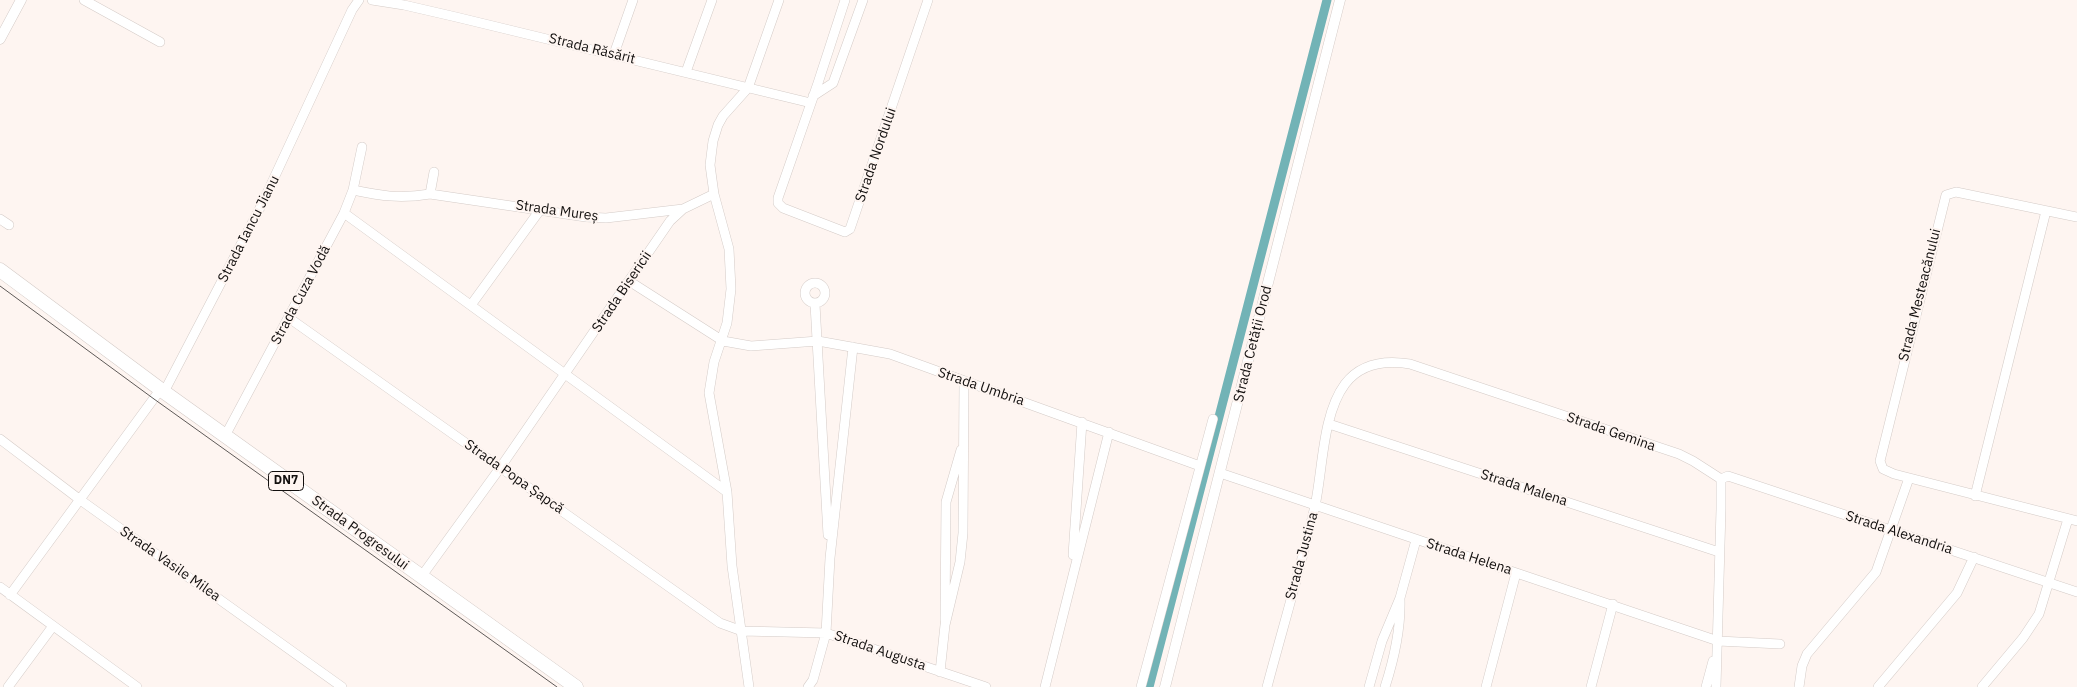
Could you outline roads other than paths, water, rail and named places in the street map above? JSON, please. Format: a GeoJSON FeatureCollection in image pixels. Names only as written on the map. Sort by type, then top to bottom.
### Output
{"type":"FeatureCollection","features":[{"type":"Feature","properties":{"kind":"main road","name":"Strada Progresului"},"geometry":{"type":"LineString","coordinates":[[0,270],[162,391],[576,687]]}},
{"type":"Feature","properties":{"kind":"street"},"geometry":{"type":"LineString","coordinates":[[0,39],[21,0]]}},
{"type":"Feature","properties":{"kind":"street"},"geometry":{"type":"LineString","coordinates":[[84,0],[160,42]]}},
{"type":"Feature","properties":{"kind":"street","name":"Strada Iancu Jianu"},"geometry":{"type":"LineString","coordinates":[[10,595],[162,391],[262,204],[352,10],[359,0]]}},
{"type":"Feature","properties":{"kind":"street","name":"Strada Răsărit"},"geometry":{"type":"LineString","coordinates":[[372,0],[406,2],[748,88],[812,100]]}},
{"type":"Feature","properties":{"kind":"street"},"geometry":{"type":"LineString","coordinates":[[614,54],[633,0]]}},
{"type":"Feature","properties":{"kind":"street"},"geometry":{"type":"LineString","coordinates":[[686,72],[712,0]]}},
{"type":"Feature","properties":{"kind":"street"},"geometry":{"type":"LineString","coordinates":[[749,687],[732,566],[727,492],[709,393],[714,362],[723,341],[730,307],[730,260],[723,224],[714,194],[710,165],[713,141],[718,125],[723,116],[748,88],[779,0]]}},
{"type":"Feature","properties":{"kind":"street"},"geometry":{"type":"LineString","coordinates":[[812,100],[845,0]]}},
{"type":"Feature","properties":{"kind":"street"},"geometry":{"type":"LineString","coordinates":[[812,100],[833,83],[862,0]]}},
{"type":"Feature","properties":{"kind":"street","name":"Strada Nordului"},"geometry":{"type":"LineString","coordinates":[[812,100],[778,198],[780,206],[845,232],[850,229],[928,0]]}},
{"type":"Feature","properties":{"kind":"street","name":"Strada Cetății Orod"},"geometry":{"type":"LineString","coordinates":[[1165,687],[1340,0]]}},
{"type":"Feature","properties":{"kind":"street","name":"Strada Cuza Vodă"},"geometry":{"type":"LineString","coordinates":[[225,436],[344,213],[353,190],[362,147]]}},
{"type":"Feature","properties":{"kind":"street"},"geometry":{"type":"LineString","coordinates":[[430,194],[434,172]]}},
{"type":"Feature","properties":{"kind":"street","name":"Strada Mureș"},"geometry":{"type":"LineString","coordinates":[[353,190],[406,198],[430,194],[606,218],[683,208]]}},
{"type":"Feature","properties":{"kind":"street","name":"Strada Mesteacănului"},"geometry":{"type":"LineString","coordinates":[[1909,478],[1883,469],[1880,461],[1946,195],[1956,192],[2046,211]]}},
{"type":"Feature","properties":{"kind":"street","name":"Strada Bisericii"},"geometry":{"type":"LineString","coordinates":[[421,577],[500,468],[670,221],[683,208],[714,194]]}},
{"type":"Feature","properties":{"kind":"street"},"geometry":{"type":"LineString","coordinates":[[471,305],[540,210]]}},
{"type":"Feature","properties":{"kind":"street"},"geometry":{"type":"LineString","coordinates":[[1975,496],[2046,211],[2077,217]]}},
{"type":"Feature","properties":{"kind":"street"},"geometry":{"type":"LineString","coordinates":[[344,213],[727,492]]}},
{"type":"Feature","properties":{"kind":"street"},"geometry":{"type":"LineString","coordinates":[[0,219],[10,225]]}},
{"type":"Feature","properties":{"kind":"street"},"geometry":{"type":"LineString","coordinates":[[629,281],[723,341]]}},
{"type":"Feature","properties":{"kind":"street"},"geometry":{"type":"LineString","coordinates":[[815,304],[830,558]]}},
{"type":"Feature","properties":{"kind":"street","name":"Strada Popa Șapcă"},"geometry":{"type":"LineString","coordinates":[[289,318],[720,623],[742,631]]}},
{"type":"Feature","properties":{"kind":"street","name":"Strada Umbria"},"geometry":{"type":"LineString","coordinates":[[723,341],[752,346],[818,341],[890,354],[1200,466]]}},
{"type":"Feature","properties":{"kind":"street"},"geometry":{"type":"LineString","coordinates":[[808,687],[813,680],[826,633],[830,558],[853,347]]}},
{"type":"Feature","properties":{"kind":"street","name":"Strada Gemina"},"geometry":{"type":"LineString","coordinates":[[1329,424],[1338,396],[1352,376],[1364,367],[1398,362],[1410,364],[1679,454],[1720,479]]}},
{"type":"Feature","properties":{"kind":"street"},"geometry":{"type":"LineString","coordinates":[[940,672],[945,625],[960,562],[963,533],[964,381]]}},
{"type":"Feature","properties":{"kind":"street"},"geometry":{"type":"LineString","coordinates":[[1141,687],[1213,419]]}},
{"type":"Feature","properties":{"kind":"street"},"geometry":{"type":"LineString","coordinates":[[1072,575],[1082,422]]}},
{"type":"Feature","properties":{"kind":"street","name":"Strada Justina"},"geometry":{"type":"LineString","coordinates":[[1267,687],[1315,506],[1329,424]]}},
{"type":"Feature","properties":{"kind":"street","name":"Strada Malena"},"geometry":{"type":"LineString","coordinates":[[1329,424],[1719,552]]}},
{"type":"Feature","properties":{"kind":"street"},"geometry":{"type":"LineString","coordinates":[[1045,687],[1109,432]]}},
{"type":"Feature","properties":{"kind":"street","name":"Strada Vasile Milea"},"geometry":{"type":"LineString","coordinates":[[0,439],[79,500],[342,687]]}},
{"type":"Feature","properties":{"kind":"street"},"geometry":{"type":"LineString","coordinates":[[945,625],[946,502],[963,444]]}},
{"type":"Feature","properties":{"kind":"street","name":"Strada Helena"},"geometry":{"type":"LineString","coordinates":[[1220,473],[1416,540],[1613,604],[1718,642],[1780,644]]}},
{"type":"Feature","properties":{"kind":"street","name":"Strada Alexandria"},"geometry":{"type":"LineString","coordinates":[[1720,479],[1728,476],[2077,592]]}},
{"type":"Feature","properties":{"kind":"street"},"geometry":{"type":"LineString","coordinates":[[1799,687],[1802,666],[1807,654],[1873,578],[1909,478],[1975,496],[2074,519],[2036,620],[1982,687]]}},
{"type":"Feature","properties":{"kind":"street"},"geometry":{"type":"LineString","coordinates":[[1716,687],[1721,508],[1720,479]]}},
{"type":"Feature","properties":{"kind":"street"},"geometry":{"type":"LineString","coordinates":[[1369,687],[1382,641],[1400,598],[1416,540]]}},
{"type":"Feature","properties":{"kind":"street"},"geometry":{"type":"LineString","coordinates":[[1878,687],[1957,593],[1974,557]]}},
{"type":"Feature","properties":{"kind":"street"},"geometry":{"type":"LineString","coordinates":[[1486,687],[1516,573]]}},
{"type":"Feature","properties":{"kind":"street"},"geometry":{"type":"LineString","coordinates":[[0,587],[137,687]]}},
{"type":"Feature","properties":{"kind":"street"},"geometry":{"type":"LineString","coordinates":[[1385,687],[1401,614],[1400,598]]}},
{"type":"Feature","properties":{"kind":"street"},"geometry":{"type":"LineString","coordinates":[[1591,687],[1613,604]]}},
{"type":"Feature","properties":{"kind":"street"},"geometry":{"type":"LineString","coordinates":[[8,687],[53,626]]}},
{"type":"Feature","properties":{"kind":"street","name":"Strada Augusta"},"geometry":{"type":"LineString","coordinates":[[742,631],[826,633],[986,687]]}},
{"type":"Feature","properties":{"kind":"street"},"geometry":{"type":"LineString","coordinates":[[1706,687],[1718,642]]}},
{"type":"Feature","properties":{"kind":"waterway"},"geometry":{"type":"LineString","coordinates":[[1149,687],[1327,0]]}},
{"type":"Feature","properties":{"kind":"tram line"},"geometry":{"type":"LineString","coordinates":[[0,286],[154,399],[557,687]]}}]}
